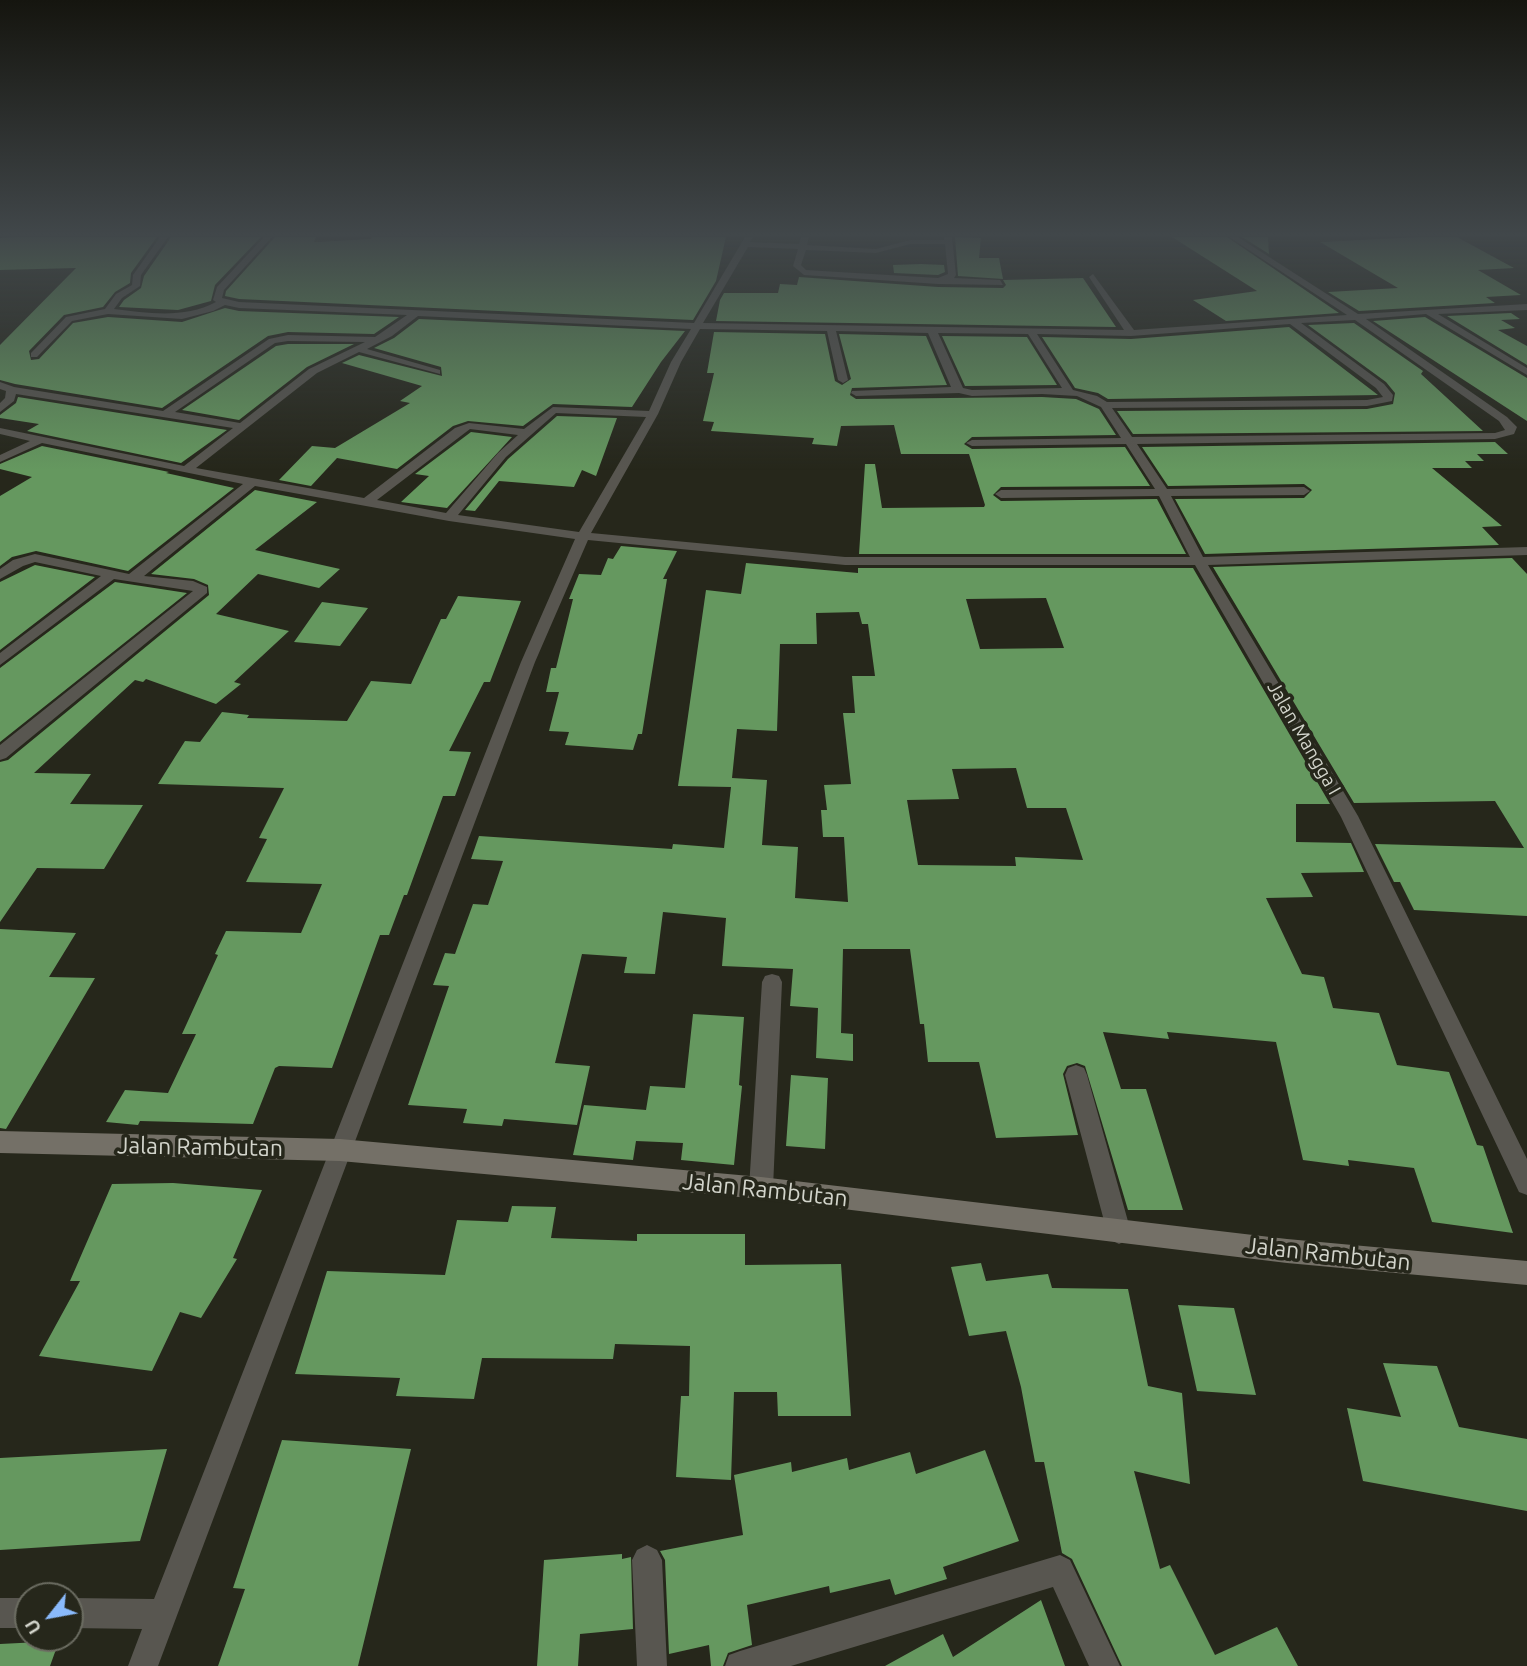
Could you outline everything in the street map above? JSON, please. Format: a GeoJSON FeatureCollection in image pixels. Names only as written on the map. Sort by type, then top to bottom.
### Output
{"type":"FeatureCollection","features":[{"type":"Feature","properties":{"kind":"street"},"geometry":{"type":"LineString","coordinates":[[33,355],[69,319],[93,315]]}},
{"type":"Feature","properties":{"kind":"street"},"geometry":{"type":"LineString","coordinates":[[186,470],[313,371],[389,334],[414,315]]}},
{"type":"Feature","properties":{"kind":"street"},"geometry":{"type":"LineString","coordinates":[[468,315],[697,327],[1131,333],[1389,315]]}},
{"type":"Feature","properties":{"kind":"street"},"geometry":{"type":"LineString","coordinates":[[143,1666],[528,662],[583,536],[653,414],[676,362],[704,315]]}},
{"type":"Feature","properties":{"kind":"street"},"geometry":{"type":"LineString","coordinates":[[1118,315],[1131,333]]}},
{"type":"Feature","properties":{"kind":"street"},"geometry":{"type":"LineString","coordinates":[[972,443],[1495,436],[1510,432],[1511,427],[1503,419],[1354,315]]}},
{"type":"Feature","properties":{"kind":"street"},"geometry":{"type":"LineString","coordinates":[[1433,315],[1527,372]]}},
{"type":"Feature","properties":{"kind":"street"},"geometry":{"type":"LineString","coordinates":[[856,393],[1069,391],[1091,395],[1105,405],[1367,402],[1388,399],[1380,386],[1292,321]]}},
{"type":"Feature","properties":{"kind":"street"},"geometry":{"type":"LineString","coordinates":[[831,328],[843,380]]}},
{"type":"Feature","properties":{"kind":"street"},"geometry":{"type":"LineString","coordinates":[[932,330],[959,390]]}},
{"type":"Feature","properties":{"kind":"street"},"geometry":{"type":"LineString","coordinates":[[1031,332],[1069,391]]}},
{"type":"Feature","properties":{"kind":"street"},"geometry":{"type":"LineString","coordinates":[[164,415],[272,341],[288,338],[377,339]]}},
{"type":"Feature","properties":{"kind":"street"},"geometry":{"type":"LineString","coordinates":[[358,349],[436,372]]}},
{"type":"Feature","properties":{"kind":"street"},"geometry":{"type":"LineString","coordinates":[[0,385],[11,390],[241,426]]}},
{"type":"Feature","properties":{"kind":"street"},"geometry":{"type":"LineString","coordinates":[[0,409],[10,399],[11,390]]}},
{"type":"Feature","properties":{"kind":"street","name":"Jalan Mangga I"},"geometry":{"type":"LineString","coordinates":[[1105,405],[1163,492],[1199,561],[1349,816],[1527,1184]]}},
{"type":"Feature","properties":{"kind":"street"},"geometry":{"type":"LineString","coordinates":[[449,517],[502,455],[545,414],[556,409],[653,414]]}},
{"type":"Feature","properties":{"kind":"street"},"geometry":{"type":"LineString","coordinates":[[367,502],[459,430],[469,426],[527,433]]}},
{"type":"Feature","properties":{"kind":"street"},"geometry":{"type":"LineString","coordinates":[[0,431],[186,470],[449,517],[583,536],[845,561],[1199,561],[1527,551]]}},
{"type":"Feature","properties":{"kind":"street"},"geometry":{"type":"LineString","coordinates":[[0,459],[38,441]]}},
{"type":"Feature","properties":{"kind":"street"},"geometry":{"type":"LineString","coordinates":[[132,579],[253,482]]}},
{"type":"Feature","properties":{"kind":"street"},"geometry":{"type":"LineString","coordinates":[[1000,494],[1304,491]]}},
{"type":"Feature","properties":{"kind":"street"},"geometry":{"type":"LineString","coordinates":[[0,575],[18,563],[35,558],[132,579],[193,585],[202,590],[0,754]]}},
{"type":"Feature","properties":{"kind":"street"},"geometry":{"type":"LineString","coordinates":[[0,660],[111,575]]}},
{"type":"Feature","properties":{"kind":"street"},"geometry":{"type":"LineString","coordinates":[[761,1188],[772,982]]}},
{"type":"Feature","properties":{"kind":"street"},"geometry":{"type":"LineString","coordinates":[[1076,1075],[1119,1232]]}},
{"type":"Feature","properties":{"kind":"street","name":"Jalan Rambutan"},"geometry":{"type":"LineString","coordinates":[[0,1142],[340,1150],[761,1188],[1287,1251],[1527,1273]]}},
{"type":"Feature","properties":{"kind":"street"},"geometry":{"type":"LineString","coordinates":[[647,1560],[652,1666]]}},
{"type":"Feature","properties":{"kind":"street"},"geometry":{"type":"LineString","coordinates":[[740,1666],[1060,1570],[1105,1666]]}},
{"type":"Feature","properties":{"kind":"street"},"geometry":{"type":"LineString","coordinates":[[84,1613],[163,1614]]}},
{"type":"Feature","properties":{"kind":"building"},"geometry":{"type":"Polygon","coordinates":[[[30,315],[65,315],[29,351],[31,360],[39,359],[73,323],[108,317],[182,322],[204,315],[399,317],[374,334],[288,332],[268,336],[162,408],[0,380],[0,345],[30,315]]]}},
{"type":"Feature","properties":{"kind":"building"},"geometry":{"type":"Polygon","coordinates":[[[579,315],[696,315],[693,320],[579,315]]]}},
{"type":"Feature","properties":{"kind":"building"},"geometry":{"type":"Polygon","coordinates":[[[717,315],[1108,315],[1116,327],[716,321],[717,315]]]}},
{"type":"Feature","properties":{"kind":"building"},"geometry":{"type":"Polygon","coordinates":[[[1216,315],[1314,315],[1226,321],[1216,315]]]}},
{"type":"Feature","properties":{"kind":"building"},"geometry":{"type":"Polygon","coordinates":[[[1514,315],[1520,319],[1501,320],[1515,328],[1498,330],[1527,346],[1527,365],[1447,316],[1514,315]]]}},
{"type":"Feature","properties":{"kind":"building"},"geometry":{"type":"Polygon","coordinates":[[[1425,317],[1527,378],[1527,421],[1373,321],[1425,317]]]}},
{"type":"Feature","properties":{"kind":"building"},"geometry":{"type":"Polygon","coordinates":[[[419,319],[685,331],[632,407],[553,404],[523,426],[468,421],[453,426],[397,469],[337,458],[311,486],[279,480],[312,446],[335,448],[410,403],[400,401],[422,386],[342,363],[359,355],[442,376],[441,367],[374,348],[394,338],[419,319]]]}},
{"type":"Feature","properties":{"kind":"building"},"geometry":{"type":"Polygon","coordinates":[[[1354,323],[1423,371],[1421,374],[1483,431],[1133,434],[1117,411],[1367,409],[1393,404],[1395,393],[1386,382],[1308,325],[1354,323]]]}},
{"type":"Feature","properties":{"kind":"building"},"geometry":{"type":"Polygon","coordinates":[[[1289,327],[1378,395],[1108,399],[1098,393],[1075,388],[1042,337],[1131,339],[1289,327]]]}},
{"type":"Feature","properties":{"kind":"building"},"geometry":{"type":"Polygon","coordinates":[[[714,332],[825,334],[835,381],[842,385],[851,379],[839,334],[926,336],[947,385],[852,388],[850,395],[856,399],[1042,397],[1076,399],[1099,409],[1116,435],[972,437],[964,444],[972,449],[1125,447],[1150,486],[1001,487],[993,495],[1001,501],[1157,499],[1186,554],[859,554],[865,464],[875,464],[882,508],[984,507],[969,454],[901,454],[894,425],[841,426],[837,446],[812,444],[814,438],[711,431],[714,422],[703,421],[714,373],[707,373],[714,332]]]}},
{"type":"Feature","properties":{"kind":"building"},"geometry":{"type":"Polygon","coordinates":[[[942,336],[1027,337],[1057,385],[965,386],[942,336]]]}},
{"type":"Feature","properties":{"kind":"building"},"geometry":{"type":"Polygon","coordinates":[[[354,344],[307,367],[239,420],[182,410],[276,346],[354,344]]]}},
{"type":"Feature","properties":{"kind":"building"},"geometry":{"type":"Polygon","coordinates":[[[18,397],[227,430],[181,463],[27,431],[39,424],[0,418],[0,415],[16,403],[18,397]]]}},
{"type":"Feature","properties":{"kind":"building"},"geometry":{"type":"Polygon","coordinates":[[[557,416],[617,418],[596,476],[582,470],[574,487],[499,481],[475,511],[465,510],[508,459],[557,416]]]}},
{"type":"Feature","properties":{"kind":"building"},"geometry":{"type":"Polygon","coordinates":[[[471,432],[512,437],[447,508],[401,502],[429,476],[415,474],[471,432]]]}},
{"type":"Feature","properties":{"kind":"building"},"geometry":{"type":"Polygon","coordinates":[[[1495,442],[1508,454],[1477,454],[1484,461],[1465,461],[1472,468],[1432,468],[1502,526],[1482,527],[1499,545],[1205,554],[1175,499],[1304,498],[1312,490],[1304,484],[1168,486],[1142,447],[1495,442]]]}},
{"type":"Feature","properties":{"kind":"building"},"geometry":{"type":"Polygon","coordinates":[[[42,446],[234,488],[128,571],[36,551],[12,557],[0,566],[0,496],[32,477],[0,469],[0,464],[42,446]]]}},
{"type":"Feature","properties":{"kind":"building"},"geometry":{"type":"Polygon","coordinates":[[[255,490],[317,502],[255,550],[340,569],[319,588],[258,574],[216,614],[289,631],[234,682],[241,684],[216,704],[146,679],[143,682],[135,680],[34,773],[91,774],[70,804],[143,805],[104,869],[37,868],[0,922],[0,762],[8,760],[209,595],[208,585],[194,579],[151,574],[255,490]]]}},
{"type":"Feature","properties":{"kind":"building"},"geometry":{"type":"Polygon","coordinates":[[[621,546],[677,551],[663,579],[667,579],[642,734],[638,734],[633,750],[565,745],[569,732],[549,731],[559,692],[546,692],[551,668],[556,668],[573,599],[569,599],[579,574],[601,575],[608,558],[613,559],[621,546]]]}},
{"type":"Feature","properties":{"kind":"building"},"geometry":{"type":"Polygon","coordinates":[[[1512,558],[1527,574],[1527,916],[1414,910],[1400,882],[1394,882],[1375,844],[1524,848],[1495,801],[1354,803],[1213,567],[1512,558]]]}},
{"type":"Feature","properties":{"kind":"building"},"geometry":{"type":"Polygon","coordinates":[[[746,563],[858,573],[858,568],[1193,568],[1330,804],[1296,804],[1296,842],[1351,843],[1364,872],[1301,873],[1313,897],[1266,898],[1302,974],[1324,977],[1333,1008],[1379,1013],[1397,1065],[1449,1072],[1477,1145],[1483,1146],[1513,1233],[1432,1222],[1414,1168],[1348,1160],[1349,1166],[1303,1160],[1276,1042],[1167,1032],[1169,1039],[1103,1032],[1121,1089],[1146,1089],[1183,1210],[1128,1210],[1085,1066],[1077,1063],[1067,1066],[1063,1074],[1078,1135],[996,1138],[979,1062],[928,1062],[910,949],[843,949],[841,1033],[853,1034],[853,1061],[816,1058],[818,1008],[790,1006],[793,969],[722,966],[726,918],[663,912],[655,974],[624,973],[627,957],[582,954],[555,1063],[590,1066],[577,1125],[504,1119],[502,1126],[463,1123],[467,1109],[408,1105],[449,986],[433,985],[445,953],[455,954],[473,904],[488,905],[503,861],[471,859],[479,836],[672,849],[673,844],[724,848],[731,787],[678,786],[706,590],[741,594],[746,563]],[[1046,598],[966,599],[980,649],[1064,648],[1046,598]],[[859,612],[816,613],[817,644],[780,644],[777,731],[737,729],[732,778],[767,780],[762,845],[798,847],[795,898],[848,902],[844,837],[823,837],[821,810],[827,810],[824,785],[851,784],[843,713],[855,713],[852,676],[875,676],[868,624],[862,624],[859,612]],[[1016,768],[952,769],[959,799],[907,800],[918,865],[1016,866],[1015,857],[1083,860],[1066,808],[1027,808],[1016,768]]]}},
{"type":"Feature","properties":{"kind":"building"},"geometry":{"type":"Polygon","coordinates":[[[35,565],[95,577],[0,650],[0,582],[35,565]]]}},
{"type":"Feature","properties":{"kind":"building"},"geometry":{"type":"Polygon","coordinates":[[[115,582],[187,593],[0,742],[0,668],[115,582]]]}},
{"type":"Feature","properties":{"kind":"building"},"geometry":{"type":"Polygon","coordinates":[[[458,596],[521,601],[490,682],[484,682],[449,751],[471,752],[455,796],[443,796],[407,895],[404,895],[389,935],[380,935],[332,1068],[275,1068],[253,1124],[140,1121],[138,1125],[106,1122],[125,1090],[168,1093],[196,1034],[182,1034],[226,931],[301,933],[322,884],[246,882],[267,839],[259,838],[284,788],[158,784],[185,741],[200,742],[222,712],[249,715],[247,718],[347,721],[371,681],[411,684],[441,619],[446,619],[458,596]]]}},
{"type":"Feature","properties":{"kind":"building"},"geometry":{"type":"Polygon","coordinates":[[[322,602],[368,608],[340,646],[294,642],[322,602]]]}},
{"type":"Feature","properties":{"kind":"building"},"geometry":{"type":"Polygon","coordinates":[[[0,929],[76,933],[49,977],[95,978],[6,1129],[0,1128],[0,929]]]}},
{"type":"Feature","properties":{"kind":"building"},"geometry":{"type":"Polygon","coordinates":[[[693,1014],[744,1017],[739,1085],[742,1086],[734,1165],[681,1160],[683,1143],[636,1141],[633,1160],[573,1155],[584,1105],[646,1110],[650,1086],[685,1088],[693,1014]]]}},
{"type":"Feature","properties":{"kind":"building"},"geometry":{"type":"Polygon","coordinates":[[[791,1075],[828,1078],[825,1149],[786,1146],[791,1075]]]}},
{"type":"Feature","properties":{"kind":"building"},"geometry":{"type":"Polygon","coordinates":[[[173,1183],[262,1190],[233,1258],[237,1259],[201,1318],[180,1312],[152,1371],[39,1356],[80,1281],[70,1281],[112,1184],[173,1183]]]}},
{"type":"Feature","properties":{"kind":"building"},"geometry":{"type":"Polygon","coordinates":[[[512,1206],[556,1207],[551,1238],[637,1241],[637,1234],[745,1234],[745,1265],[841,1264],[851,1416],[778,1416],[777,1392],[734,1392],[731,1480],[676,1477],[681,1396],[689,1396],[690,1346],[615,1344],[613,1359],[482,1358],[474,1399],[396,1396],[400,1378],[295,1374],[327,1271],[445,1275],[457,1220],[508,1222],[512,1206]]]}},
{"type":"Feature","properties":{"kind":"building"},"geometry":{"type":"Polygon","coordinates":[[[981,1263],[986,1281],[1048,1274],[1052,1288],[1128,1289],[1148,1386],[1182,1393],[1190,1484],[1134,1471],[1160,1569],[1170,1565],[1215,1655],[1277,1627],[1298,1666],[1122,1666],[1072,1559],[1062,1553],[1044,1462],[1035,1462],[1021,1387],[1006,1331],[969,1336],[951,1267],[981,1263]]]}},
{"type":"Feature","properties":{"kind":"building"},"geometry":{"type":"Polygon","coordinates":[[[1178,1305],[1234,1308],[1256,1395],[1197,1391],[1178,1305]]]}},
{"type":"Feature","properties":{"kind":"building"},"geometry":{"type":"Polygon","coordinates":[[[1383,1363],[1437,1366],[1459,1427],[1527,1439],[1527,1511],[1363,1481],[1347,1408],[1401,1417],[1383,1363]]]}},
{"type":"Feature","properties":{"kind":"building"},"geometry":{"type":"Polygon","coordinates":[[[282,1440],[411,1449],[358,1666],[218,1666],[245,1589],[233,1588],[282,1440]]]}},
{"type":"Feature","properties":{"kind":"building"},"geometry":{"type":"Polygon","coordinates":[[[167,1449],[140,1541],[0,1550],[0,1458],[167,1449]]]}},
{"type":"Feature","properties":{"kind":"building"},"geometry":{"type":"Polygon","coordinates":[[[985,1450],[1019,1541],[943,1567],[947,1579],[895,1595],[890,1579],[830,1593],[829,1586],[747,1605],[752,1645],[728,1653],[723,1666],[711,1666],[709,1645],[669,1654],[665,1560],[660,1551],[743,1535],[734,1475],[791,1462],[792,1472],[847,1458],[849,1470],[910,1452],[916,1474],[985,1450]]]}},
{"type":"Feature","properties":{"kind":"building"},"geometry":{"type":"Polygon","coordinates":[[[622,1554],[622,1559],[631,1557],[633,1629],[580,1634],[578,1666],[537,1666],[544,1560],[622,1554]]]}},
{"type":"Feature","properties":{"kind":"building"},"geometry":{"type":"Polygon","coordinates":[[[1041,1600],[1065,1666],[885,1666],[943,1634],[953,1657],[1041,1600]]]}},
{"type":"Feature","properties":{"kind":"building"},"geometry":{"type":"Polygon","coordinates":[[[14,1643],[14,1652],[55,1652],[50,1666],[0,1666],[0,1644],[14,1643]]]}}]}
